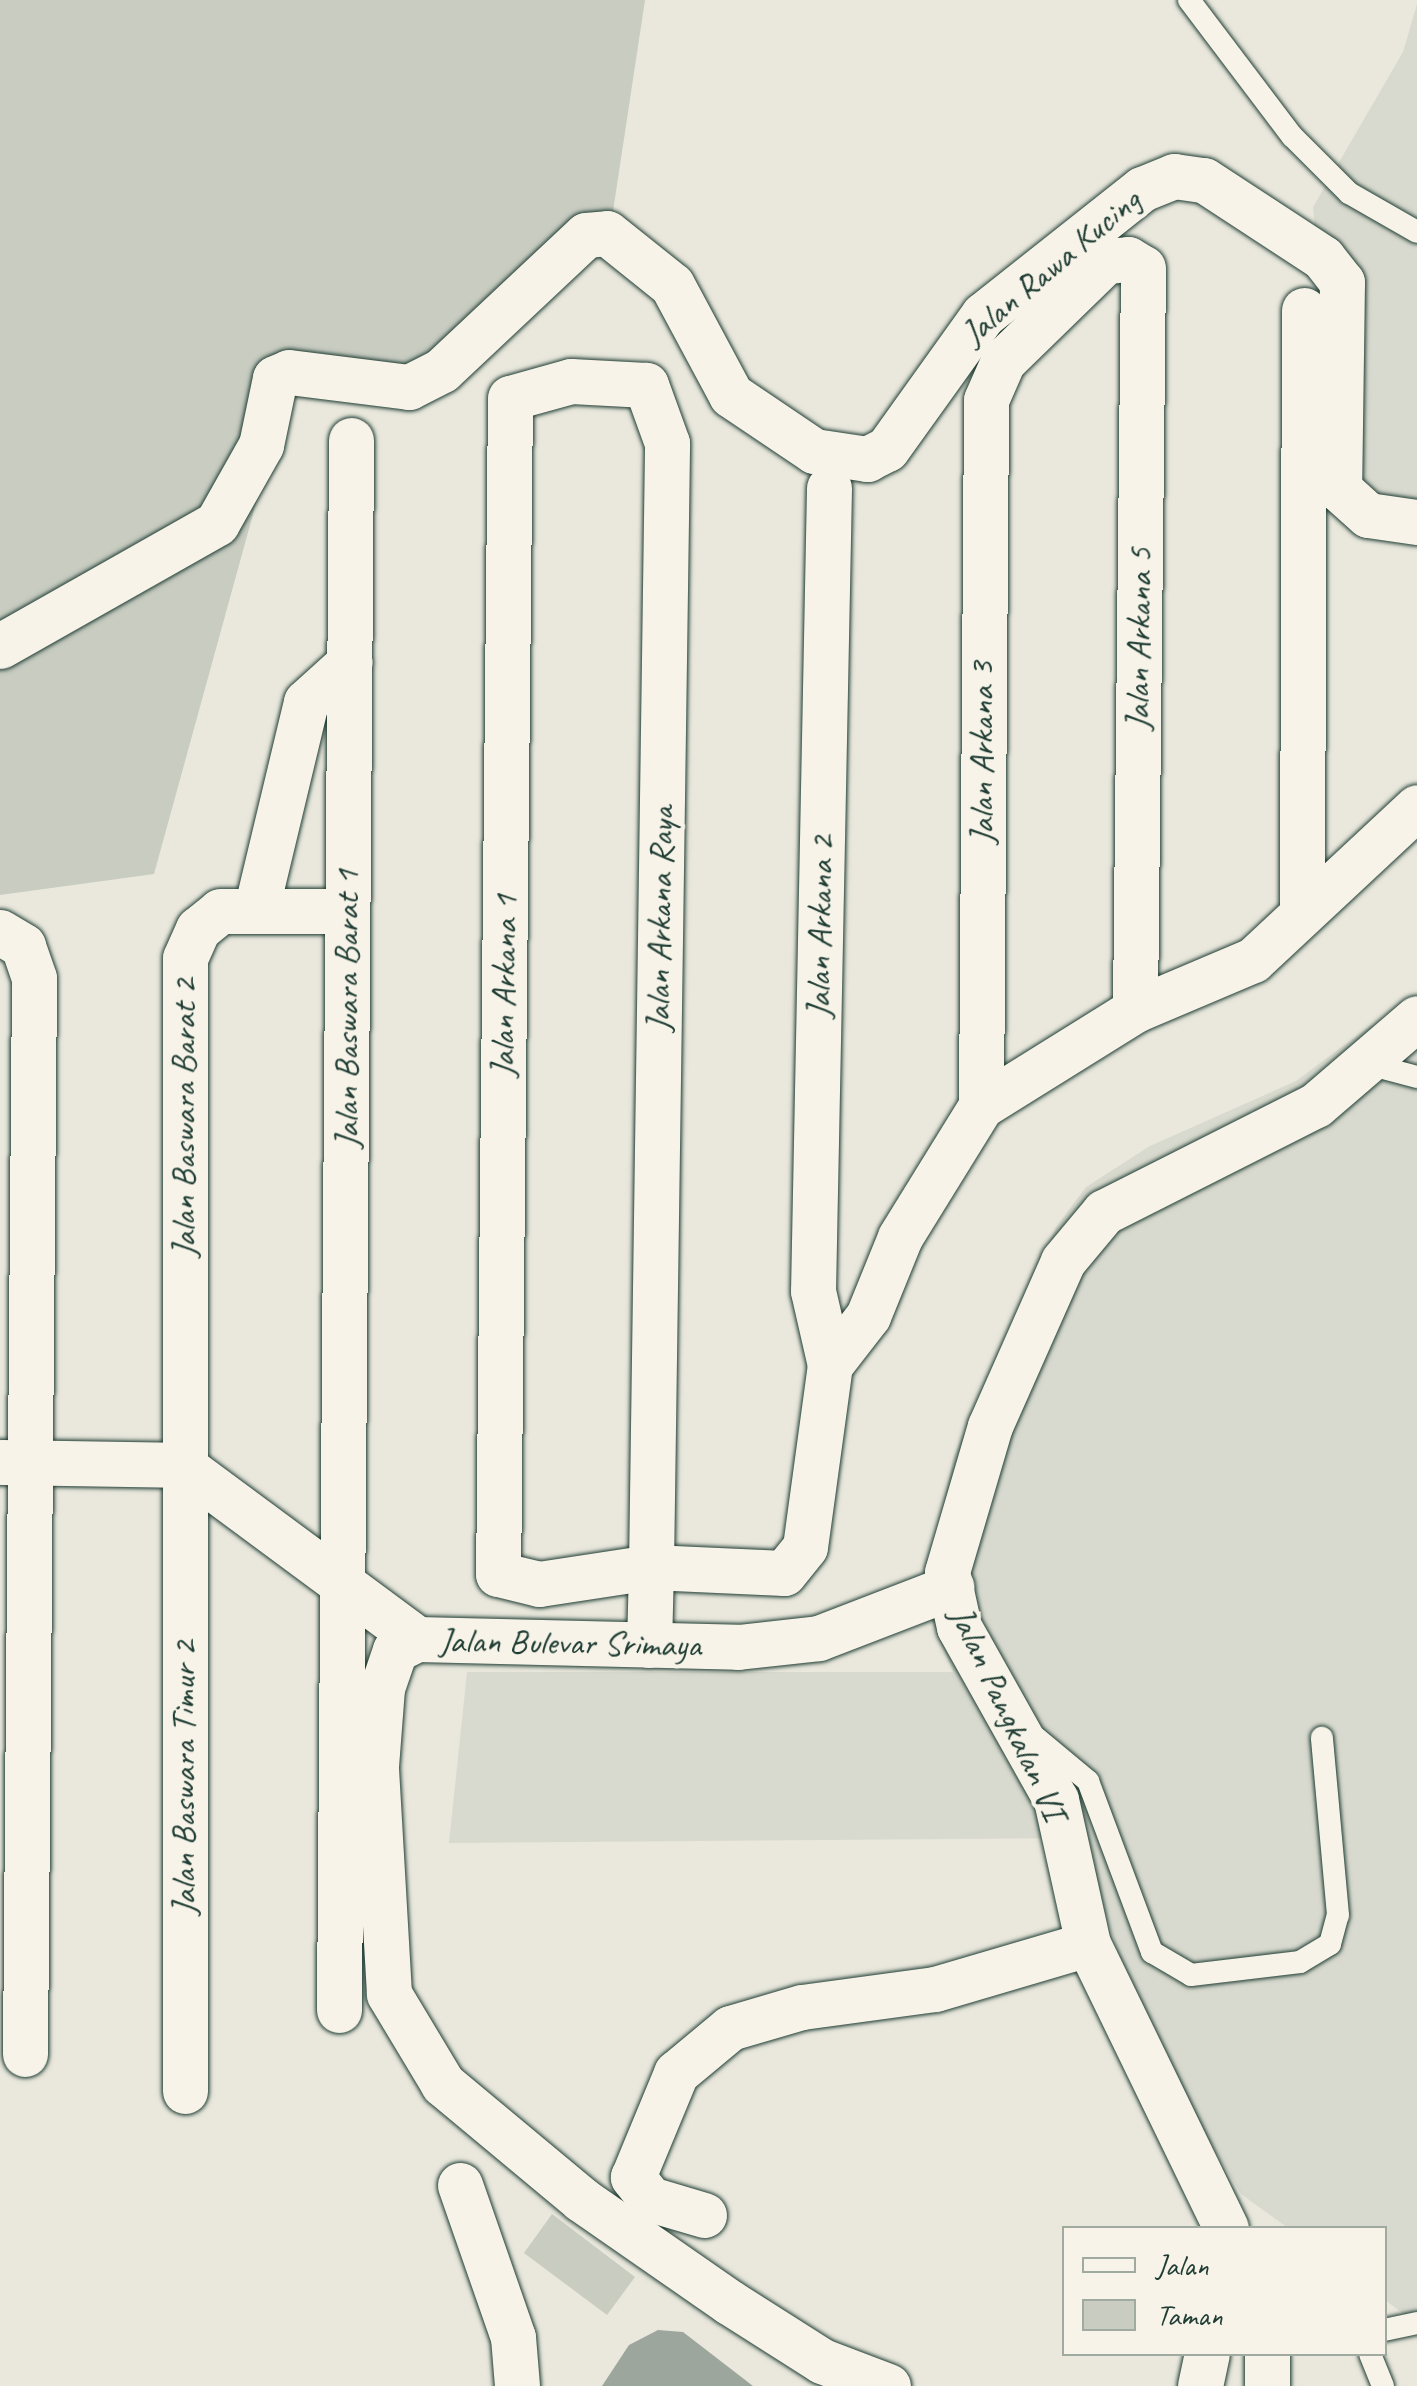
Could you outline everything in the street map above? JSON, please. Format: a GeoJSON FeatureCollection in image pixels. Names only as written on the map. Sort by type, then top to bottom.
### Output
{"type":"FeatureCollection","features":[{"type":"Feature","properties":{"kind":"street","name":"Jalan Rawa Kucing"},"geometry":{"type":"LineString","coordinates":[[0,646],[218,524],[261,445],[275,378],[289,372],[409,387],[442,370],[586,235],[607,233],[672,285],[732,395],[814,451],[868,459],[887,449],[983,315],[1142,189],[1174,176],[1204,180],[1323,258],[1342,282],[1339,488],[1368,515],[1417,522]]}},
{"type":"Feature","properties":{"kind":"street","name":"Jalan Arkana 5"},"geometry":{"type":"LineString","coordinates":[[986,400],[1002,361],[1106,261],[1143,268],[1135,1010]]}},
{"type":"Feature","properties":{"kind":"street"},"geometry":{"type":"LineString","coordinates":[[1302,906],[1304,310]]}},
{"type":"Feature","properties":{"kind":"street","name":"Jalan Arkana Raya"},"geometry":{"type":"LineString","coordinates":[[510,398],[571,381],[646,385],[667,443],[651,1582]]}},
{"type":"Feature","properties":{"kind":"street","name":"Jalan Arkana 1"},"geometry":{"type":"LineString","coordinates":[[510,398],[498,1574],[539,1584],[651,1582]]}},
{"type":"Feature","properties":{"kind":"street","name":"Jalan Arkana 3"},"geometry":{"type":"LineString","coordinates":[[981,1106],[986,400]]}},
{"type":"Feature","properties":{"kind":"street","name":"Jalan Baswara Barat 1"},"geometry":{"type":"LineString","coordinates":[[339,2010],[351,440]]}},
{"type":"Feature","properties":{"kind":"street","name":"Jalan Arkana 2"},"geometry":{"type":"LineString","coordinates":[[829,488],[814,1291],[830,1364]]}},
{"type":"Feature","properties":{"kind":"street"},"geometry":{"type":"LineString","coordinates":[[256,910],[306,702],[350,662]]}},
{"type":"Feature","properties":{"kind":"street"},"geometry":{"type":"LineString","coordinates":[[650,1645],[651,1582],[756,1577],[798,1561],[830,1364],[868,1316],[900,1237],[981,1106],[1135,1010],[1253,960],[1302,906],[1417,807]]}},
{"type":"Feature","properties":{"kind":"street","name":"Jalan Baswara Barat 2"},"geometry":{"type":"LineString","coordinates":[[182,1465],[186,958],[198,928],[220,912],[347,910]]}},
{"type":"Feature","properties":{"kind":"street"},"geometry":{"type":"LineString","coordinates":[[11,939],[34,978],[12,1462],[25,2054]]}},
{"type":"Feature","properties":{"kind":"street","name":"Jalan Pangkalan VI"},"geometry":{"type":"LineString","coordinates":[[1225,2226],[1088,1944],[1056,1800],[959,1628],[947,1572],[990,1426],[1063,1261],[1138,1188],[1316,1105],[1417,1018]]}},
{"type":"Feature","properties":{"kind":"street"},"geometry":{"type":"LineString","coordinates":[[12,1462],[182,1465],[342,1578],[417,1639]]}},
{"type":"Feature","properties":{"kind":"street","name":"Jalan Baswara Timur 2"},"geometry":{"type":"LineString","coordinates":[[182,1465],[185,2091]]}},
{"type":"Feature","properties":{"kind":"street","name":"Jalan Bulevar Srimaya"},"geometry":{"type":"LineString","coordinates":[[888,2386],[822,2362],[581,2199],[442,2084],[409,2034],[389,1994],[378,1922],[376,1766],[382,1688],[395,1650],[417,1639],[650,1645],[819,1638],[950,1587]]}},
{"type":"Feature","properties":{"kind":"street"},"geometry":{"type":"LineString","coordinates":[[704,2215],[650,2199],[633,2177],[676,2072],[730,2028],[802,2007],[935,1989],[1088,1944]]}},
{"type":"Feature","properties":{"kind":"street"},"geometry":{"type":"LineString","coordinates":[[460,2185],[513,2337],[517,2386]]}},
{"type":"Feature","properties":{"kind":"street"},"geometry":{"type":"LineString","coordinates":[[1200,2386],[1207,2356]]}},
{"type":"Feature","properties":{"kind":"street"},"geometry":{"type":"LineString","coordinates":[[1267,2356],[1267,2386]]}},
{"type":"Feature","properties":{"kind":"lane"},"geometry":{"type":"LineString","coordinates":[[1189,0],[1292,136],[1349,193],[1417,232]]}},
{"type":"Feature","properties":{"kind":"lane"},"geometry":{"type":"LineString","coordinates":[[1368,1064],[1417,1077]]}},
{"type":"Feature","properties":{"kind":"lane"},"geometry":{"type":"LineString","coordinates":[[1002,1710],[1088,1781],[1152,1952],[1191,1975],[1300,1962],[1330,1944],[1338,1915],[1322,1738]]}},
{"type":"Feature","properties":{"kind":"lane"},"geometry":{"type":"LineString","coordinates":[[1387,2329],[1417,2323]]}},
{"type":"Feature","properties":{"kind":"lane"},"geometry":{"type":"LineString","coordinates":[[1371,2356],[1383,2386]]}},
{"type":"Feature","properties":{"kind":"shaded area"},"geometry":{"type":"Polygon","coordinates":[[[1417,4],[1417,531],[1339,512],[1313,207],[1403,52],[1417,4]]]}},
{"type":"Feature","properties":{"kind":"shaded area"},"geometry":{"type":"Polygon","coordinates":[[[1371,1025],[1417,1044],[1417,2324],[1387,2302],[1387,2226],[1285,2226],[1241,2194],[1144,2032],[1081,1838],[449,1843],[467,1672],[953,1672],[925,1604],[953,1458],[1056,1227],[1086,1187],[1150,1146],[1296,1081],[1371,1025]]]}},
{"type":"Feature","properties":{"kind":"shaded area"},"geometry":{"type":"Polygon","coordinates":[[[658,2330],[683,2332],[753,2386],[602,2386],[629,2345],[658,2330]]]}},
{"type":"Feature","properties":{"kind":"green space"},"geometry":{"type":"Polygon","coordinates":[[[0,0],[645,0],[612,218],[432,392],[288,387],[154,874],[0,895],[0,0]]]}},
{"type":"Feature","properties":{"kind":"green space"},"geometry":{"type":"Polygon","coordinates":[[[552,2214],[635,2277],[607,2315],[524,2253],[552,2214]]]}}]}
